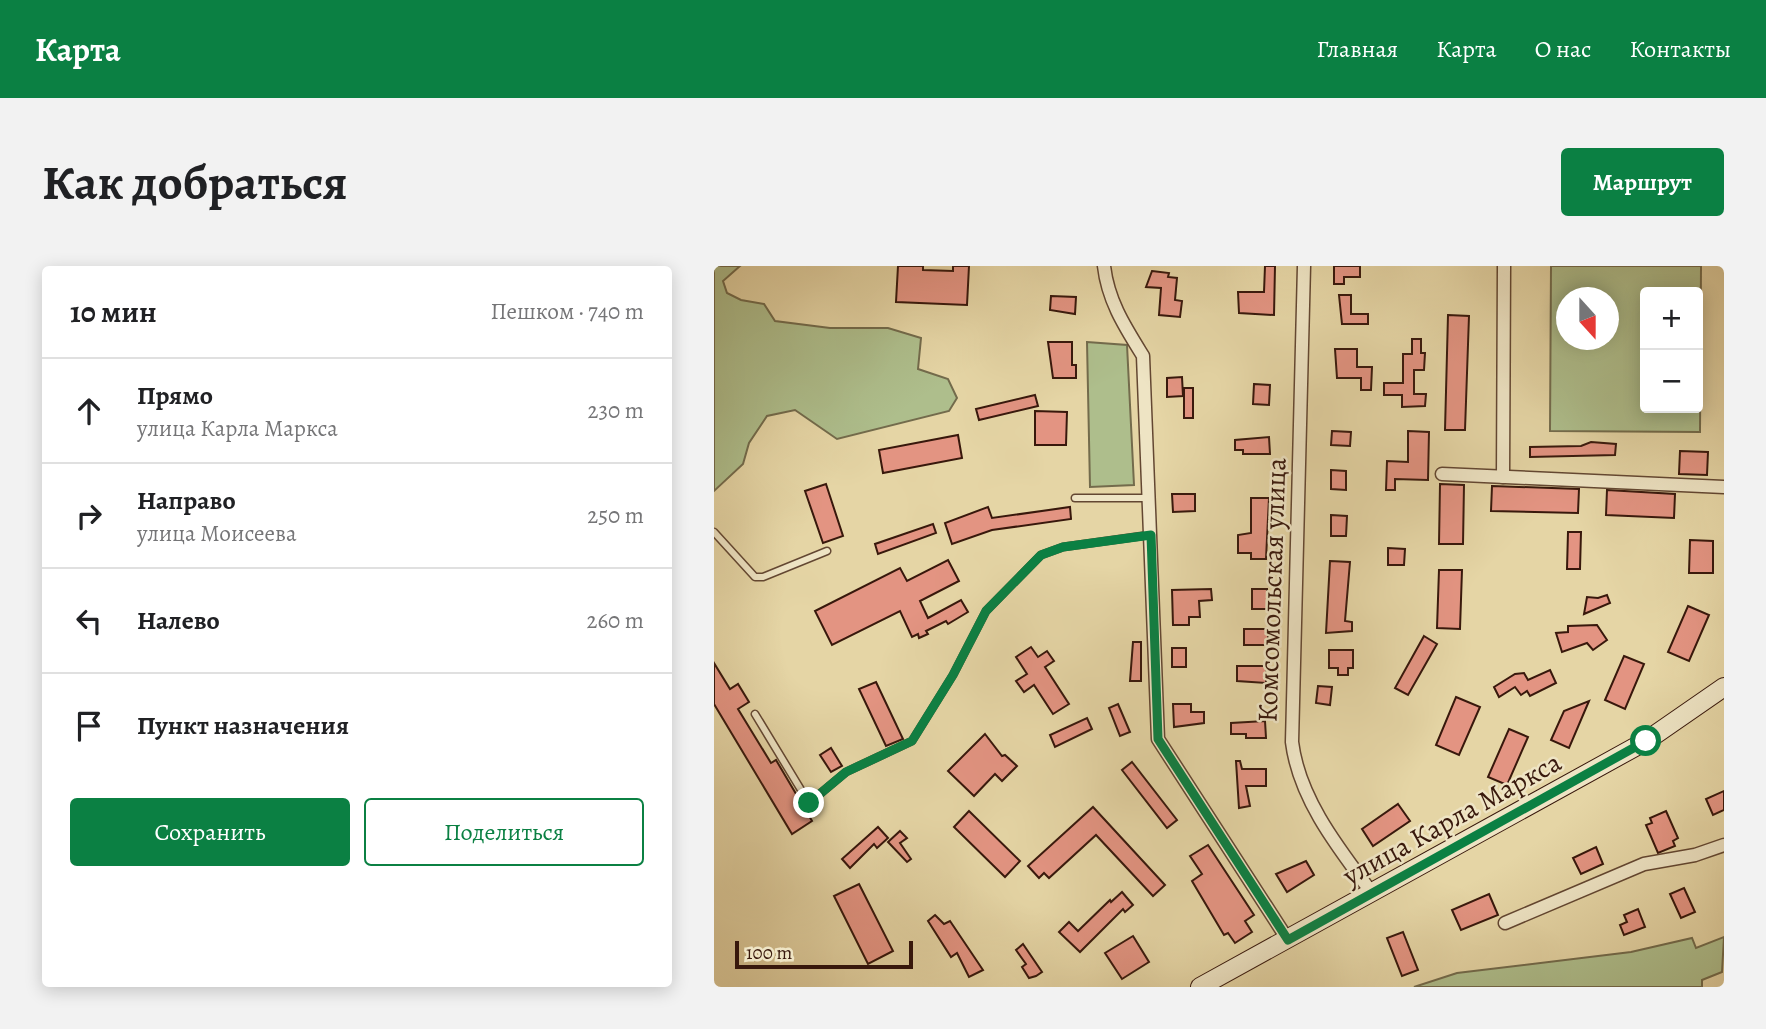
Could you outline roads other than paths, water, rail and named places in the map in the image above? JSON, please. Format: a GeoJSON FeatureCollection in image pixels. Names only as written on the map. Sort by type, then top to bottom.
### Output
{"type":"FeatureCollection","features":[{"type":"Feature","properties":{"kind":"street"},"geometry":{"type":"LineString","coordinates":[[1104,266],[1108,288],[1120,319],[1143,356],[1158,739],[1288,940]]}},
{"type":"Feature","properties":{"kind":"street","name":"Комсомольская улица"},"geometry":{"type":"LineString","coordinates":[[1304,266],[1292,743],[1299,774],[1326,828],[1372,893]]}},
{"type":"Feature","properties":{"kind":"street"},"geometry":{"type":"LineString","coordinates":[[1503,477],[1504,266]]}},
{"type":"Feature","properties":{"kind":"street"},"geometry":{"type":"LineString","coordinates":[[1442,474],[1724,487]]}},
{"type":"Feature","properties":{"kind":"street","name":"улица Карла Маркса"},"geometry":{"type":"LineString","coordinates":[[1200,987],[1646,741],[1724,687]]}},
{"type":"Feature","properties":{"kind":"street"},"geometry":{"type":"LineString","coordinates":[[1505,923],[1644,864],[1695,855],[1724,845]]}},
{"type":"Feature","properties":{"kind":"lane"},"geometry":{"type":"LineString","coordinates":[[1075,498],[1149,498]]}},
{"type":"Feature","properties":{"kind":"lane"},"geometry":{"type":"LineString","coordinates":[[714,532],[755,577],[763,577],[827,551]]}},
{"type":"Feature","properties":{"kind":"lane"},"geometry":{"type":"LineString","coordinates":[[755,714],[809,803],[846,772],[912,741],[953,675],[986,611],[1041,555],[1063,547],[1151,535]]}}]}
